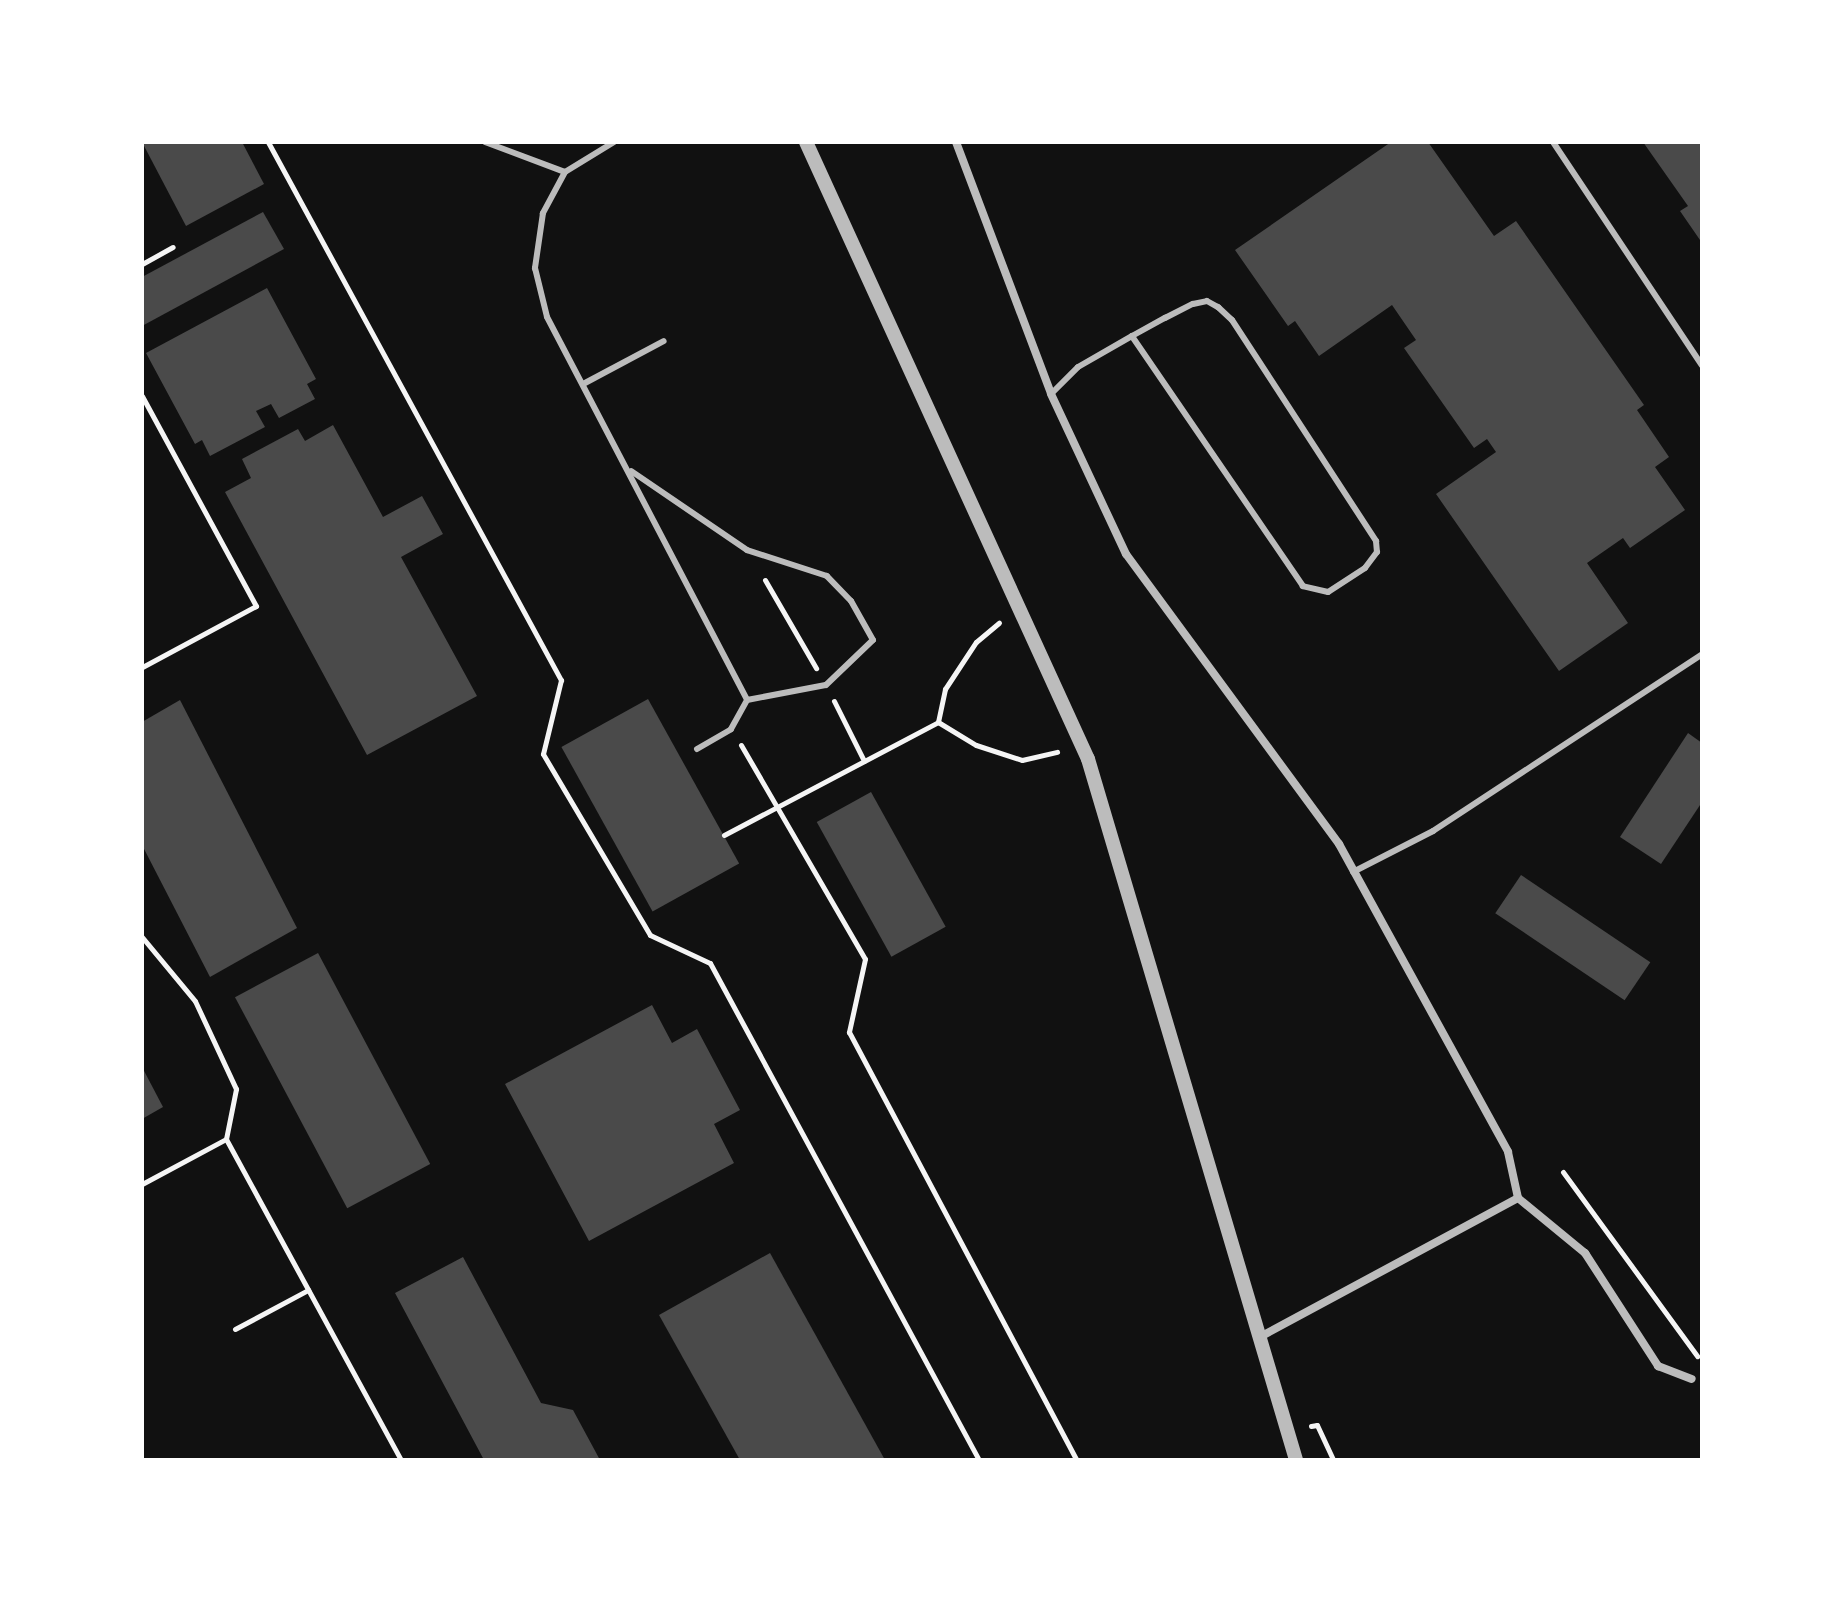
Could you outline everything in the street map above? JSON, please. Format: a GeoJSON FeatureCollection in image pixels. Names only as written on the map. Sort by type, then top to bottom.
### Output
{"type":"FeatureCollection","features":[{"type":"Feature","properties":{"kind":"street"},"geometry":{"type":"LineString","coordinates":[[806,142],[1082,746],[1296,1460]]}},
{"type":"Feature","properties":{"kind":"street"},"geometry":{"type":"LineString","coordinates":[[956,142],[1051,394],[1126,554],[1307,799],[1353,872],[1508,1152],[1518,1198],[1585,1253],[1658,1366],[1692,1379]]}},
{"type":"Feature","properties":{"kind":"street"},"geometry":{"type":"LineString","coordinates":[[1257,1338],[1518,1198]]}},
{"type":"Feature","properties":{"kind":"lane"},"geometry":{"type":"LineString","coordinates":[[485,142],[565,172]]}},
{"type":"Feature","properties":{"kind":"lane"},"geometry":{"type":"LineString","coordinates":[[614,142],[565,172],[543,213],[535,268],[547,317],[631,471],[747,700]]}},
{"type":"Feature","properties":{"kind":"lane"},"geometry":{"type":"LineString","coordinates":[[1553,142],[1702,365]]}},
{"type":"Feature","properties":{"kind":"lane"},"geometry":{"type":"LineString","coordinates":[[1051,394],[1078,367],[1132,336],[1207,301],[1232,320],[1376,541],[1377,552],[1365,568],[1328,592],[1303,586],[1132,336]]}},
{"type":"Feature","properties":{"kind":"lane"},"geometry":{"type":"LineString","coordinates":[[585,383],[664,341]]}},
{"type":"Feature","properties":{"kind":"lane"},"geometry":{"type":"LineString","coordinates":[[631,471],[747,550],[827,576],[851,601],[873,640],[826,685],[747,700]]}},
{"type":"Feature","properties":{"kind":"lane"},"geometry":{"type":"LineString","coordinates":[[1353,872],[1433,831],[1702,654]]}},
{"type":"Feature","properties":{"kind":"lane"},"geometry":{"type":"LineString","coordinates":[[697,749],[731,729],[747,700]]}},
{"type":"Feature","properties":{"kind":"path"},"geometry":{"type":"LineString","coordinates":[[268,142],[561,680],[543,754],[650,935],[710,963],[979,1460]]}},
{"type":"Feature","properties":{"kind":"path"},"geometry":{"type":"LineString","coordinates":[[142,264],[173,247]]}},
{"type":"Feature","properties":{"kind":"path"},"geometry":{"type":"LineString","coordinates":[[142,396],[256,606],[142,667]]}},
{"type":"Feature","properties":{"kind":"path"},"geometry":{"type":"LineString","coordinates":[[747,550],[826,685],[864,761]]}},
{"type":"Feature","properties":{"kind":"path"},"geometry":{"type":"LineString","coordinates":[[938,722],[945,689],[976,642],[1018,607]]}},
{"type":"Feature","properties":{"kind":"path"},"geometry":{"type":"LineString","coordinates":[[938,722],[976,745],[1022,760],[1082,746]]}},
{"type":"Feature","properties":{"kind":"path"},"geometry":{"type":"LineString","coordinates":[[724,835],[938,722]]}},
{"type":"Feature","properties":{"kind":"path"},"geometry":{"type":"LineString","coordinates":[[731,729],[865,959],[849,1032],[1077,1460]]}},
{"type":"Feature","properties":{"kind":"path"},"geometry":{"type":"LineString","coordinates":[[142,937],[195,1001],[236,1089],[226,1139],[401,1460]]}},
{"type":"Feature","properties":{"kind":"path"},"geometry":{"type":"LineString","coordinates":[[142,1184],[226,1139]]}},
{"type":"Feature","properties":{"kind":"path"},"geometry":{"type":"LineString","coordinates":[[1563,1172],[1702,1363]]}},
{"type":"Feature","properties":{"kind":"path"},"geometry":{"type":"LineString","coordinates":[[235,1329],[308,1290]]}},
{"type":"Feature","properties":{"kind":"building"},"geometry":{"type":"Polygon","coordinates":[[[142,142],[242,142],[264,184],[186,226],[142,142]]]}},
{"type":"Feature","properties":{"kind":"building"},"geometry":{"type":"Polygon","coordinates":[[[1391,142],[1428,142],[1494,236],[1516,221],[1644,405],[1637,410],[1669,457],[1655,467],[1685,510],[1630,548],[1623,538],[1587,563],[1628,623],[1559,671],[1436,494],[1496,452],[1487,439],[1474,448],[1404,348],[1416,340],[1392,305],[1319,356],[1295,321],[1288,326],[1235,250],[1391,142]]]}},
{"type":"Feature","properties":{"kind":"building"},"geometry":{"type":"Polygon","coordinates":[[[1643,142],[1702,142],[1700,240],[1680,211],[1688,206],[1643,142]]]}},
{"type":"Feature","properties":{"kind":"building"},"geometry":{"type":"Polygon","coordinates":[[[263,212],[284,249],[142,326],[142,277],[263,212]]]}},
{"type":"Feature","properties":{"kind":"building"},"geometry":{"type":"Polygon","coordinates":[[[267,288],[316,379],[307,384],[315,399],[279,418],[271,404],[256,411],[265,427],[210,456],[202,440],[195,444],[146,353],[267,288]]]}},
{"type":"Feature","properties":{"kind":"building"},"geometry":{"type":"Polygon","coordinates":[[[333,425],[383,517],[422,496],[443,534],[401,557],[477,696],[367,755],[225,492],[251,478],[242,459],[298,429],[305,441],[333,425]]]}},
{"type":"Feature","properties":{"kind":"building"},"geometry":{"type":"Polygon","coordinates":[[[648,699],[739,863],[653,911],[561,747],[648,699]]]}},
{"type":"Feature","properties":{"kind":"building"},"geometry":{"type":"Polygon","coordinates":[[[180,700],[297,928],[210,977],[142,845],[142,722],[180,700]]]}},
{"type":"Feature","properties":{"kind":"building"},"geometry":{"type":"Polygon","coordinates":[[[1688,733],[1702,743],[1702,802],[1661,864],[1620,837],[1688,733]]]}},
{"type":"Feature","properties":{"kind":"building"},"geometry":{"type":"Polygon","coordinates":[[[871,792],[946,927],[891,957],[817,822],[871,792]]]}},
{"type":"Feature","properties":{"kind":"building"},"geometry":{"type":"Polygon","coordinates":[[[1521,875],[1650,962],[1625,1000],[1495,913],[1521,875]]]}},
{"type":"Feature","properties":{"kind":"building"},"geometry":{"type":"Polygon","coordinates":[[[318,953],[430,1164],[347,1208],[235,997],[318,953]]]}},
{"type":"Feature","properties":{"kind":"building"},"geometry":{"type":"Polygon","coordinates":[[[652,1005],[672,1043],[697,1029],[740,1110],[714,1124],[734,1163],[589,1241],[505,1084],[652,1005]]]}},
{"type":"Feature","properties":{"kind":"building"},"geometry":{"type":"Polygon","coordinates":[[[142,1067],[163,1107],[142,1119],[142,1067]]]}},
{"type":"Feature","properties":{"kind":"building"},"geometry":{"type":"Polygon","coordinates":[[[770,1253],[885,1460],[740,1460],[659,1315],[770,1253]]]}},
{"type":"Feature","properties":{"kind":"building"},"geometry":{"type":"Polygon","coordinates":[[[463,1257],[541,1403],[573,1410],[600,1460],[484,1460],[395,1293],[463,1257]]]}}]}
